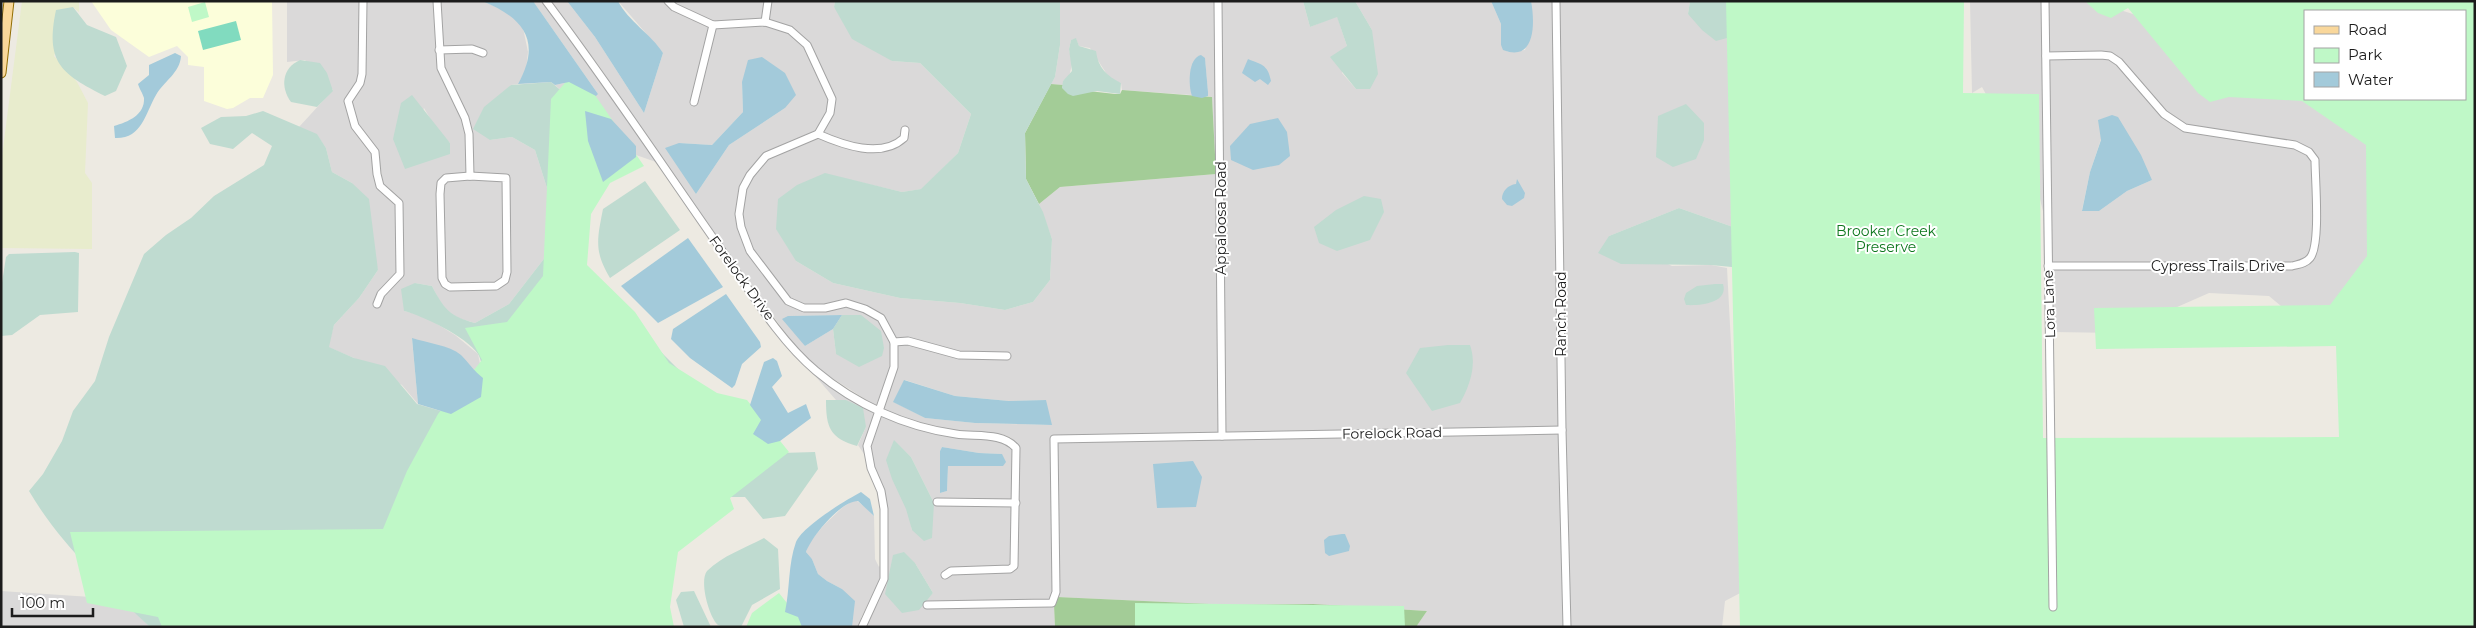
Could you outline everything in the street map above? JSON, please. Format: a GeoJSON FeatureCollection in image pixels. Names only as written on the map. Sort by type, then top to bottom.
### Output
{"type":"FeatureCollection","features":[{"type":"Feature","properties":{"kind":"main road"},"geometry":{"type":"LineString","coordinates":[[1,74],[9,1]]}},
{"type":"Feature","properties":{"kind":"street"},"geometry":{"type":"LineString","coordinates":[[363,1],[362,74],[360,83],[348,101],[355,126],[375,152],[380,186],[399,203],[400,274],[381,294],[377,304]]}},
{"type":"Feature","properties":{"kind":"street"},"geometry":{"type":"LineString","coordinates":[[436,1],[438,50],[441,68],[467,126],[470,176]]}},
{"type":"Feature","properties":{"kind":"street","name":"Forelock Drive"},"geometry":{"type":"LineString","coordinates":[[546,1],[597,68],[687,202],[792,348],[816,371],[878,411],[915,425],[951,434],[1000,437],[1009,440],[1016,448],[1016,503]]}},
{"type":"Feature","properties":{"kind":"street"},"geometry":{"type":"LineString","coordinates":[[668,1],[674,7],[713,25],[765,22],[790,30],[807,45],[832,98],[830,113],[818,134],[766,156],[750,175],[743,188],[739,214],[741,227],[750,251],[788,301],[804,308],[825,308],[846,304],[865,309],[880,318],[894,342],[894,367],[867,446],[871,468],[881,491],[884,509],[884,579],[862,627]]}},
{"type":"Feature","properties":{"kind":"street"},"geometry":{"type":"LineString","coordinates":[[765,22],[768,1]]}},
{"type":"Feature","properties":{"kind":"street","name":"Appaloosa Road"},"geometry":{"type":"LineString","coordinates":[[1218,1],[1222,436]]}},
{"type":"Feature","properties":{"kind":"street","name":"Ranch Road"},"geometry":{"type":"LineString","coordinates":[[1556,1],[1562,430],[1567,627]]}},
{"type":"Feature","properties":{"kind":"street","name":"Lora Lane"},"geometry":{"type":"LineString","coordinates":[[2045,1],[2054,607]]}},
{"type":"Feature","properties":{"kind":"street"},"geometry":{"type":"LineString","coordinates":[[694,102],[713,25]]}},
{"type":"Feature","properties":{"kind":"street"},"geometry":{"type":"LineString","coordinates":[[438,50],[472,49],[483,53]]}},
{"type":"Feature","properties":{"kind":"street","name":"Cypress Trails Drive"},"geometry":{"type":"LineString","coordinates":[[2046,56],[2110,56],[2119,62],[2164,114],[2185,128],[2295,145],[2309,152],[2315,160],[2316,240],[2310,258],[2304,263],[2292,266],[2048,266]]}},
{"type":"Feature","properties":{"kind":"street"},"geometry":{"type":"LineString","coordinates":[[818,134],[840,144],[879,149],[892,147],[899,143],[904,138],[904,130]]}},
{"type":"Feature","properties":{"kind":"street"},"geometry":{"type":"LineString","coordinates":[[470,176],[506,178],[507,272],[505,280],[496,286],[450,287],[444,284],[442,278],[441,183],[446,178],[470,176]]}},
{"type":"Feature","properties":{"kind":"street"},"geometry":{"type":"LineString","coordinates":[[894,342],[908,342],[959,355],[1007,356]]}},
{"type":"Feature","properties":{"kind":"street","name":"Forelock Road"},"geometry":{"type":"LineString","coordinates":[[927,606],[1052,603],[1056,592],[1054,439],[1562,430]]}},
{"type":"Feature","properties":{"kind":"street"},"geometry":{"type":"LineString","coordinates":[[938,502],[1016,503],[1014,566],[1010,569],[951,571],[945,576]]}},
{"type":"Feature","properties":{"kind":"shaded area"},"geometry":{"type":"Polygon","coordinates":[[[22,1],[79,1],[79,12],[73,7],[54,56],[77,82],[88,103],[85,173],[92,183],[92,249],[1,248],[1,164],[22,1]]]}},
{"type":"Feature","properties":{"kind":"shaded area"},"geometry":{"type":"Polygon","coordinates":[[[91,1],[272,1],[273,75],[263,98],[250,98],[233,108],[227,109],[204,101],[204,67],[188,65],[188,57],[177,46],[149,57],[111,30],[91,1]]]}},
{"type":"Feature","properties":{"kind":"shaded area"},"geometry":{"type":"Polygon","coordinates":[[[287,1],[360,1],[361,55],[358,81],[344,101],[373,153],[374,175],[396,204],[397,273],[379,292],[373,305],[378,308],[383,296],[401,276],[401,201],[383,184],[378,150],[358,124],[351,101],[365,74],[366,1],[434,1],[439,69],[462,119],[466,135],[467,173],[445,175],[437,193],[438,273],[442,286],[497,289],[507,283],[508,178],[473,173],[472,134],[444,67],[442,53],[472,52],[485,56],[486,51],[472,46],[441,46],[439,1],[482,1],[516,18],[523,28],[528,52],[526,70],[518,84],[511,85],[490,140],[512,137],[535,150],[553,207],[550,251],[509,304],[475,323],[458,318],[443,308],[432,286],[415,283],[404,311],[424,316],[455,335],[478,354],[483,378],[454,351],[412,339],[418,404],[402,385],[354,358],[328,347],[334,325],[359,298],[378,270],[352,183],[332,172],[326,148],[317,135],[299,127],[333,90],[305,60],[287,62],[287,1]],[[424,108],[405,168],[427,160],[450,143],[435,127],[424,108]]]}},
{"type":"Feature","properties":{"kind":"shaded area"},"geometry":{"type":"Polygon","coordinates":[[[533,1],[543,1],[595,70],[656,162],[636,155],[636,146],[585,111],[555,85],[569,82],[598,94],[533,1]]]}},
{"type":"Feature","properties":{"kind":"shaded area"},"geometry":{"type":"Polygon","coordinates":[[[550,1],[567,1],[595,37],[644,113],[663,53],[618,1],[664,1],[673,10],[709,27],[691,104],[696,106],[715,28],[765,25],[789,33],[805,47],[829,99],[827,112],[816,132],[765,154],[748,173],[736,213],[748,253],[787,304],[804,311],[825,311],[846,307],[864,312],[879,321],[891,343],[891,366],[876,406],[818,369],[794,345],[690,200],[599,66],[550,1]],[[742,82],[743,112],[712,145],[679,143],[696,194],[729,145],[785,108],[742,82]],[[861,315],[788,316],[805,346],[833,329],[836,354],[861,315]]]}},
{"type":"Feature","properties":{"kind":"shaded area"},"geometry":{"type":"Polygon","coordinates":[[[672,1],[766,1],[763,19],[713,22],[672,1]]]}},
{"type":"Feature","properties":{"kind":"shaded area"},"geometry":{"type":"Polygon","coordinates":[[[771,1],[835,1],[834,7],[892,61],[920,63],[971,114],[958,153],[922,189],[902,192],[825,174],[796,261],[833,283],[900,298],[960,303],[1005,310],[1033,302],[1050,280],[1052,239],[1039,204],[1060,187],[1216,174],[1212,97],[1206,96],[1208,92],[1205,59],[1191,70],[1192,95],[1122,90],[1121,83],[1110,79],[1090,48],[1079,46],[1076,39],[1071,40],[1069,49],[1072,64],[1069,77],[1063,81],[1063,85],[1051,84],[1055,77],[1060,45],[1060,1],[1216,1],[1220,432],[1051,436],[1053,592],[1050,600],[925,602],[933,593],[915,563],[925,609],[1048,607],[1054,605],[1055,627],[865,627],[887,580],[887,508],[873,467],[870,446],[879,415],[951,437],[999,440],[1008,443],[1013,449],[1013,500],[935,499],[935,505],[1013,506],[1013,561],[1009,566],[951,568],[942,574],[944,580],[952,574],[1017,567],[1018,445],[1010,437],[1001,434],[952,430],[916,422],[881,409],[896,345],[908,345],[959,358],[1010,360],[1010,354],[959,352],[895,339],[865,306],[804,305],[790,299],[753,249],[743,226],[742,214],[746,189],[752,177],[768,159],[819,138],[839,147],[880,152],[889,151],[905,141],[908,127],[902,127],[901,137],[891,144],[879,146],[840,141],[823,133],[835,97],[808,43],[769,20],[771,1]],[[905,380],[894,402],[925,418],[975,423],[1051,425],[1045,400],[1009,401],[955,396],[905,380]],[[894,441],[912,530],[934,503],[911,457],[894,441]],[[942,447],[940,451],[940,493],[947,491],[948,466],[960,466],[1002,454],[979,453],[942,447]]]}},
{"type":"Feature","properties":{"kind":"shaded area"},"geometry":{"type":"Polygon","coordinates":[[[835,1],[1060,1],[1060,45],[1055,77],[1025,133],[1026,179],[1043,212],[1052,239],[1050,280],[1033,302],[1005,310],[960,303],[900,298],[833,283],[796,261],[776,229],[778,199],[797,185],[825,173],[902,192],[921,189],[958,153],[971,114],[920,63],[892,61],[852,39],[834,7],[835,1]]]}},
{"type":"Feature","properties":{"kind":"shaded area"},"geometry":{"type":"Polygon","coordinates":[[[1221,1],[1303,1],[1310,27],[1337,16],[1347,46],[1342,73],[1356,89],[1370,89],[1372,30],[1355,1],[1491,1],[1501,24],[1501,45],[1508,52],[1525,50],[1531,33],[1531,1],[1553,1],[1559,427],[1225,432],[1221,1]]]}},
{"type":"Feature","properties":{"kind":"shaded area"},"geometry":{"type":"Polygon","coordinates":[[[1303,1],[1355,1],[1372,30],[1378,74],[1370,89],[1356,89],[1330,57],[1347,46],[1337,17],[1310,27],[1303,1]]]}},
{"type":"Feature","properties":{"kind":"shaded area"},"geometry":{"type":"Polygon","coordinates":[[[1559,1],[1690,1],[1688,14],[1736,35],[1733,227],[1679,208],[1609,236],[1672,266],[1711,265],[1727,268],[1744,591],[1725,601],[1722,627],[1570,627],[1565,430],[1559,1]]]}},
{"type":"Feature","properties":{"kind":"shaded area"},"geometry":{"type":"Polygon","coordinates":[[[1690,1],[1772,1],[1756,30],[1716,41],[1702,30],[1688,14],[1690,1]]]}},
{"type":"Feature","properties":{"kind":"shaded area"},"geometry":{"type":"Polygon","coordinates":[[[1970,1],[2042,1],[2047,332],[2045,332],[2043,211],[2037,187],[1982,87],[1972,93],[1970,1]]]}},
{"type":"Feature","properties":{"kind":"shaded area"},"geometry":{"type":"Polygon","coordinates":[[[2047,1],[2103,1],[2114,8],[2139,16],[2230,94],[2304,99],[2369,144],[2373,256],[2349,300],[2321,309],[2281,306],[2269,296],[2209,293],[2118,333],[2053,332],[2051,269],[2293,269],[2304,266],[2312,261],[2317,252],[2319,240],[2318,160],[2311,150],[2186,125],[2166,111],[2110,53],[2048,52],[2047,1]]]}},
{"type":"Feature","properties":{"kind":"shaded area"},"geometry":{"type":"Polygon","coordinates":[[[73,7],[87,25],[116,37],[127,66],[116,91],[105,96],[77,81],[67,73],[55,54],[53,28],[56,10],[73,7]]]}},
{"type":"Feature","properties":{"kind":"shaded area"},"geometry":{"type":"Polygon","coordinates":[[[1076,38],[1079,46],[1096,51],[1104,71],[1121,83],[1120,94],[1097,91],[1073,96],[1062,88],[1063,81],[1072,71],[1069,49],[1071,40],[1076,38]]]}},
{"type":"Feature","properties":{"kind":"shaded area"},"geometry":{"type":"Polygon","coordinates":[[[2048,59],[2109,59],[2117,64],[2162,116],[2184,131],[2294,148],[2308,154],[2312,161],[2313,239],[2308,256],[2303,260],[2292,262],[2051,262],[2048,59]],[[2101,139],[2090,172],[2082,210],[2099,211],[2127,191],[2152,180],[2101,139]]]}},
{"type":"Feature","properties":{"kind":"shaded area"},"geometry":{"type":"Polygon","coordinates":[[[300,60],[320,63],[327,73],[333,91],[317,107],[291,102],[287,96],[284,84],[286,73],[294,63],[300,60]]]}},
{"type":"Feature","properties":{"kind":"shaded area"},"geometry":{"type":"Polygon","coordinates":[[[551,82],[585,111],[592,204],[576,267],[705,396],[781,453],[815,452],[818,469],[785,516],[763,519],[745,497],[726,497],[664,547],[667,627],[150,627],[84,563],[55,529],[29,491],[43,474],[62,441],[73,411],[95,381],[109,337],[144,254],[166,235],[191,218],[214,196],[264,165],[272,146],[252,133],[233,149],[210,144],[201,128],[221,117],[246,116],[263,111],[317,134],[326,148],[332,172],[352,183],[369,199],[378,270],[359,298],[334,325],[329,347],[354,358],[385,366],[417,404],[451,414],[484,373],[479,356],[472,347],[455,334],[422,317],[404,311],[401,289],[415,283],[432,286],[448,310],[459,318],[475,323],[509,304],[550,251],[553,207],[535,150],[512,137],[490,140],[473,129],[484,107],[511,85],[551,82]]]}},
{"type":"Feature","properties":{"kind":"shaded area"},"geometry":{"type":"Polygon","coordinates":[[[412,95],[450,143],[450,154],[405,169],[393,139],[401,103],[412,95]]]}},
{"type":"Feature","properties":{"kind":"shaded area"},"geometry":{"type":"Polygon","coordinates":[[[1686,104],[1704,123],[1704,140],[1696,159],[1673,167],[1656,157],[1658,116],[1686,104]]]}},
{"type":"Feature","properties":{"kind":"shaded area"},"geometry":{"type":"Polygon","coordinates":[[[470,179],[503,181],[504,272],[503,279],[496,283],[451,284],[444,277],[444,184],[447,181],[470,179]]]}},
{"type":"Feature","properties":{"kind":"shaded area"},"geometry":{"type":"Polygon","coordinates":[[[645,181],[680,230],[610,278],[601,260],[598,245],[603,209],[645,181]]]}},
{"type":"Feature","properties":{"kind":"shaded area"},"geometry":{"type":"Polygon","coordinates":[[[1364,196],[1381,199],[1384,212],[1370,240],[1337,251],[1319,243],[1314,227],[1336,210],[1364,196]]]}},
{"type":"Feature","properties":{"kind":"shaded area"},"geometry":{"type":"Polygon","coordinates":[[[1679,208],[1733,227],[1742,268],[1711,265],[1621,264],[1598,253],[1609,236],[1679,208]]]}},
{"type":"Feature","properties":{"kind":"shaded area"},"geometry":{"type":"Polygon","coordinates":[[[79,253],[78,312],[40,315],[12,335],[1,336],[1,289],[6,257],[9,254],[79,253]]]}},
{"type":"Feature","properties":{"kind":"shaded area"},"geometry":{"type":"Polygon","coordinates":[[[1723,284],[1724,290],[1717,299],[1705,304],[1686,305],[1684,299],[1686,293],[1697,286],[1723,284]]]}},
{"type":"Feature","properties":{"kind":"shaded area"},"geometry":{"type":"Polygon","coordinates":[[[842,315],[861,315],[881,331],[884,348],[882,356],[859,367],[836,354],[833,329],[842,315]]]}},
{"type":"Feature","properties":{"kind":"shaded area"},"geometry":{"type":"Polygon","coordinates":[[[1470,345],[1473,367],[1467,389],[1460,403],[1432,411],[1406,373],[1420,348],[1470,345]]]}},
{"type":"Feature","properties":{"kind":"shaded area"},"geometry":{"type":"Polygon","coordinates":[[[803,362],[874,412],[865,445],[866,457],[858,445],[866,427],[846,400],[836,400],[803,362]]]}},
{"type":"Feature","properties":{"kind":"shaded area"},"geometry":{"type":"Polygon","coordinates":[[[826,400],[846,400],[863,408],[866,427],[857,446],[841,439],[831,430],[827,418],[826,400]]]}},
{"type":"Feature","properties":{"kind":"shaded area"},"geometry":{"type":"Polygon","coordinates":[[[1559,433],[1565,627],[1416,627],[1427,611],[1313,604],[1231,605],[1057,597],[1056,442],[1559,433]]]}},
{"type":"Feature","properties":{"kind":"shaded area"},"geometry":{"type":"Polygon","coordinates":[[[894,440],[911,457],[934,503],[932,538],[924,541],[912,530],[906,509],[892,479],[886,460],[894,440]]]}},
{"type":"Feature","properties":{"kind":"shaded area"},"geometry":{"type":"Polygon","coordinates":[[[853,501],[857,501],[874,516],[875,559],[879,567],[881,564],[881,578],[861,618],[860,627],[852,627],[852,617],[842,589],[818,574],[812,559],[806,552],[809,543],[824,525],[843,507],[853,501]]]}},
{"type":"Feature","properties":{"kind":"shaded area"},"geometry":{"type":"Polygon","coordinates":[[[764,538],[778,549],[780,589],[752,605],[741,627],[718,625],[711,615],[706,599],[704,583],[707,571],[727,557],[764,538]]]}},
{"type":"Feature","properties":{"kind":"shaded area"},"geometry":{"type":"Polygon","coordinates":[[[904,552],[915,563],[933,593],[919,610],[902,613],[885,594],[893,555],[904,552]]]}},
{"type":"Feature","properties":{"kind":"shaded area"},"geometry":{"type":"Polygon","coordinates":[[[1,591],[121,599],[150,627],[1,627],[1,591]]]}},
{"type":"Feature","properties":{"kind":"shaded area"},"geometry":{"type":"Polygon","coordinates":[[[694,591],[711,627],[684,627],[676,600],[681,592],[694,591]]]}},
{"type":"Feature","properties":{"kind":"green space","name":"Brooker Creek Preserve"},"geometry":{"type":"Polygon","coordinates":[[[1726,1],[1964,1],[1963,93],[2039,94],[2043,438],[2339,437],[2336,346],[2096,349],[2094,308],[2330,305],[2367,256],[2366,145],[2302,101],[2229,97],[2210,102],[2198,93],[2128,8],[2111,18],[2098,13],[2087,1],[2475,1],[2475,627],[1740,627],[1726,1]]]}},
{"type":"Feature","properties":{"kind":"green space"},"geometry":{"type":"Polygon","coordinates":[[[205,2],[209,17],[192,22],[188,7],[205,2]]]}},
{"type":"Feature","properties":{"kind":"green space"},"geometry":{"type":"Polygon","coordinates":[[[236,21],[241,40],[203,50],[198,31],[236,21]]]}},
{"type":"Feature","properties":{"kind":"green space"},"geometry":{"type":"Polygon","coordinates":[[[577,69],[644,166],[610,183],[591,214],[587,265],[635,312],[669,363],[717,393],[747,400],[789,452],[730,498],[734,509],[678,552],[670,607],[674,627],[162,627],[158,617],[87,603],[70,532],[383,529],[407,471],[438,414],[482,360],[465,328],[507,322],[543,276],[551,99],[577,69]]]}},
{"type":"Feature","properties":{"kind":"green space"},"geometry":{"type":"Polygon","coordinates":[[[1051,84],[1063,85],[1062,88],[1115,94],[1120,94],[1122,90],[1212,97],[1216,174],[1060,187],[1039,204],[1026,179],[1025,133],[1051,84]]]}},
{"type":"Feature","properties":{"kind":"green space"},"geometry":{"type":"Polygon","coordinates":[[[779,593],[806,627],[746,627],[752,613],[779,593]]]}},
{"type":"Feature","properties":{"kind":"green space"},"geometry":{"type":"Polygon","coordinates":[[[1057,597],[1231,605],[1313,604],[1427,611],[1416,627],[1055,627],[1054,605],[1057,597]]]}},
{"type":"Feature","properties":{"kind":"green space"},"geometry":{"type":"Polygon","coordinates":[[[1135,603],[1404,606],[1405,627],[1135,627],[1135,603]]]}},
{"type":"Feature","properties":{"kind":"water"},"geometry":{"type":"Polygon","coordinates":[[[482,1],[533,1],[598,94],[596,96],[569,82],[555,85],[551,82],[518,84],[525,69],[528,55],[528,43],[525,33],[509,15],[482,1]]]}},
{"type":"Feature","properties":{"kind":"water"},"geometry":{"type":"Polygon","coordinates":[[[567,1],[618,1],[628,15],[663,53],[644,113],[595,37],[567,1]]]}},
{"type":"Feature","properties":{"kind":"water"},"geometry":{"type":"Polygon","coordinates":[[[1491,1],[1531,1],[1533,29],[1527,46],[1522,51],[1503,50],[1501,45],[1501,24],[1491,1]]]}},
{"type":"Feature","properties":{"kind":"water"},"geometry":{"type":"Polygon","coordinates":[[[175,53],[181,56],[178,67],[159,90],[142,124],[131,134],[115,138],[114,126],[135,117],[142,109],[144,98],[138,84],[149,75],[149,65],[175,53]]]}},
{"type":"Feature","properties":{"kind":"water"},"geometry":{"type":"Polygon","coordinates":[[[1201,55],[1205,58],[1208,92],[1208,96],[1202,98],[1192,96],[1190,85],[1191,66],[1197,57],[1201,55]]]}},
{"type":"Feature","properties":{"kind":"water"},"geometry":{"type":"Polygon","coordinates":[[[762,57],[785,73],[796,95],[785,108],[729,145],[696,194],[665,148],[679,143],[712,145],[743,112],[742,82],[748,60],[762,57]]]}},
{"type":"Feature","properties":{"kind":"water"},"geometry":{"type":"Polygon","coordinates":[[[1248,59],[1266,68],[1271,81],[1268,85],[1260,79],[1255,82],[1242,73],[1248,59]]]}},
{"type":"Feature","properties":{"kind":"water"},"geometry":{"type":"Polygon","coordinates":[[[585,111],[611,119],[636,146],[636,157],[603,182],[588,141],[585,111]]]}},
{"type":"Feature","properties":{"kind":"water"},"geometry":{"type":"Polygon","coordinates":[[[2112,115],[2118,117],[2141,155],[2152,180],[2127,191],[2099,211],[2082,211],[2090,172],[2101,140],[2098,120],[2112,115]]]}},
{"type":"Feature","properties":{"kind":"water"},"geometry":{"type":"Polygon","coordinates":[[[1278,118],[1287,132],[1290,156],[1279,165],[1253,170],[1231,160],[1230,146],[1250,124],[1278,118]]]}},
{"type":"Feature","properties":{"kind":"water"},"geometry":{"type":"Polygon","coordinates":[[[1517,179],[1525,193],[1524,198],[1512,206],[1507,205],[1502,199],[1503,193],[1508,187],[1516,184],[1517,179]]]}},
{"type":"Feature","properties":{"kind":"water"},"geometry":{"type":"Polygon","coordinates":[[[688,238],[723,287],[658,323],[621,286],[688,238]]]}},
{"type":"Feature","properties":{"kind":"water"},"geometry":{"type":"Polygon","coordinates":[[[726,294],[760,342],[761,347],[742,364],[735,385],[732,388],[690,358],[671,339],[673,329],[726,294]]]}},
{"type":"Feature","properties":{"kind":"water"},"geometry":{"type":"Polygon","coordinates":[[[842,315],[833,329],[805,346],[782,319],[788,316],[842,315]]]}},
{"type":"Feature","properties":{"kind":"water"},"geometry":{"type":"Polygon","coordinates":[[[412,338],[444,347],[461,355],[483,378],[481,397],[451,414],[418,404],[412,338]]]}},
{"type":"Feature","properties":{"kind":"water"},"geometry":{"type":"Polygon","coordinates":[[[773,358],[777,361],[782,376],[772,387],[788,413],[806,404],[811,418],[780,441],[768,444],[753,434],[761,420],[750,405],[764,362],[773,358]]]}},
{"type":"Feature","properties":{"kind":"water"},"geometry":{"type":"Polygon","coordinates":[[[904,380],[955,396],[1009,401],[1046,400],[1052,425],[975,423],[925,418],[893,402],[904,380]]]}},
{"type":"Feature","properties":{"kind":"water"},"geometry":{"type":"Polygon","coordinates":[[[942,447],[979,453],[1002,454],[1006,462],[1003,466],[948,466],[947,491],[940,493],[940,451],[942,447]]]}},
{"type":"Feature","properties":{"kind":"water"},"geometry":{"type":"Polygon","coordinates":[[[1193,461],[1202,477],[1196,507],[1157,508],[1153,464],[1193,461]]]}},
{"type":"Feature","properties":{"kind":"water"},"geometry":{"type":"Polygon","coordinates":[[[861,492],[870,499],[874,516],[858,501],[843,507],[827,521],[806,552],[812,559],[818,574],[842,589],[855,601],[852,627],[802,627],[798,617],[785,612],[793,550],[796,542],[816,521],[861,492]]]}},
{"type":"Feature","properties":{"kind":"water"},"geometry":{"type":"Polygon","coordinates":[[[1345,534],[1350,546],[1349,551],[1329,556],[1325,553],[1324,540],[1329,536],[1345,534]]]}}]}
